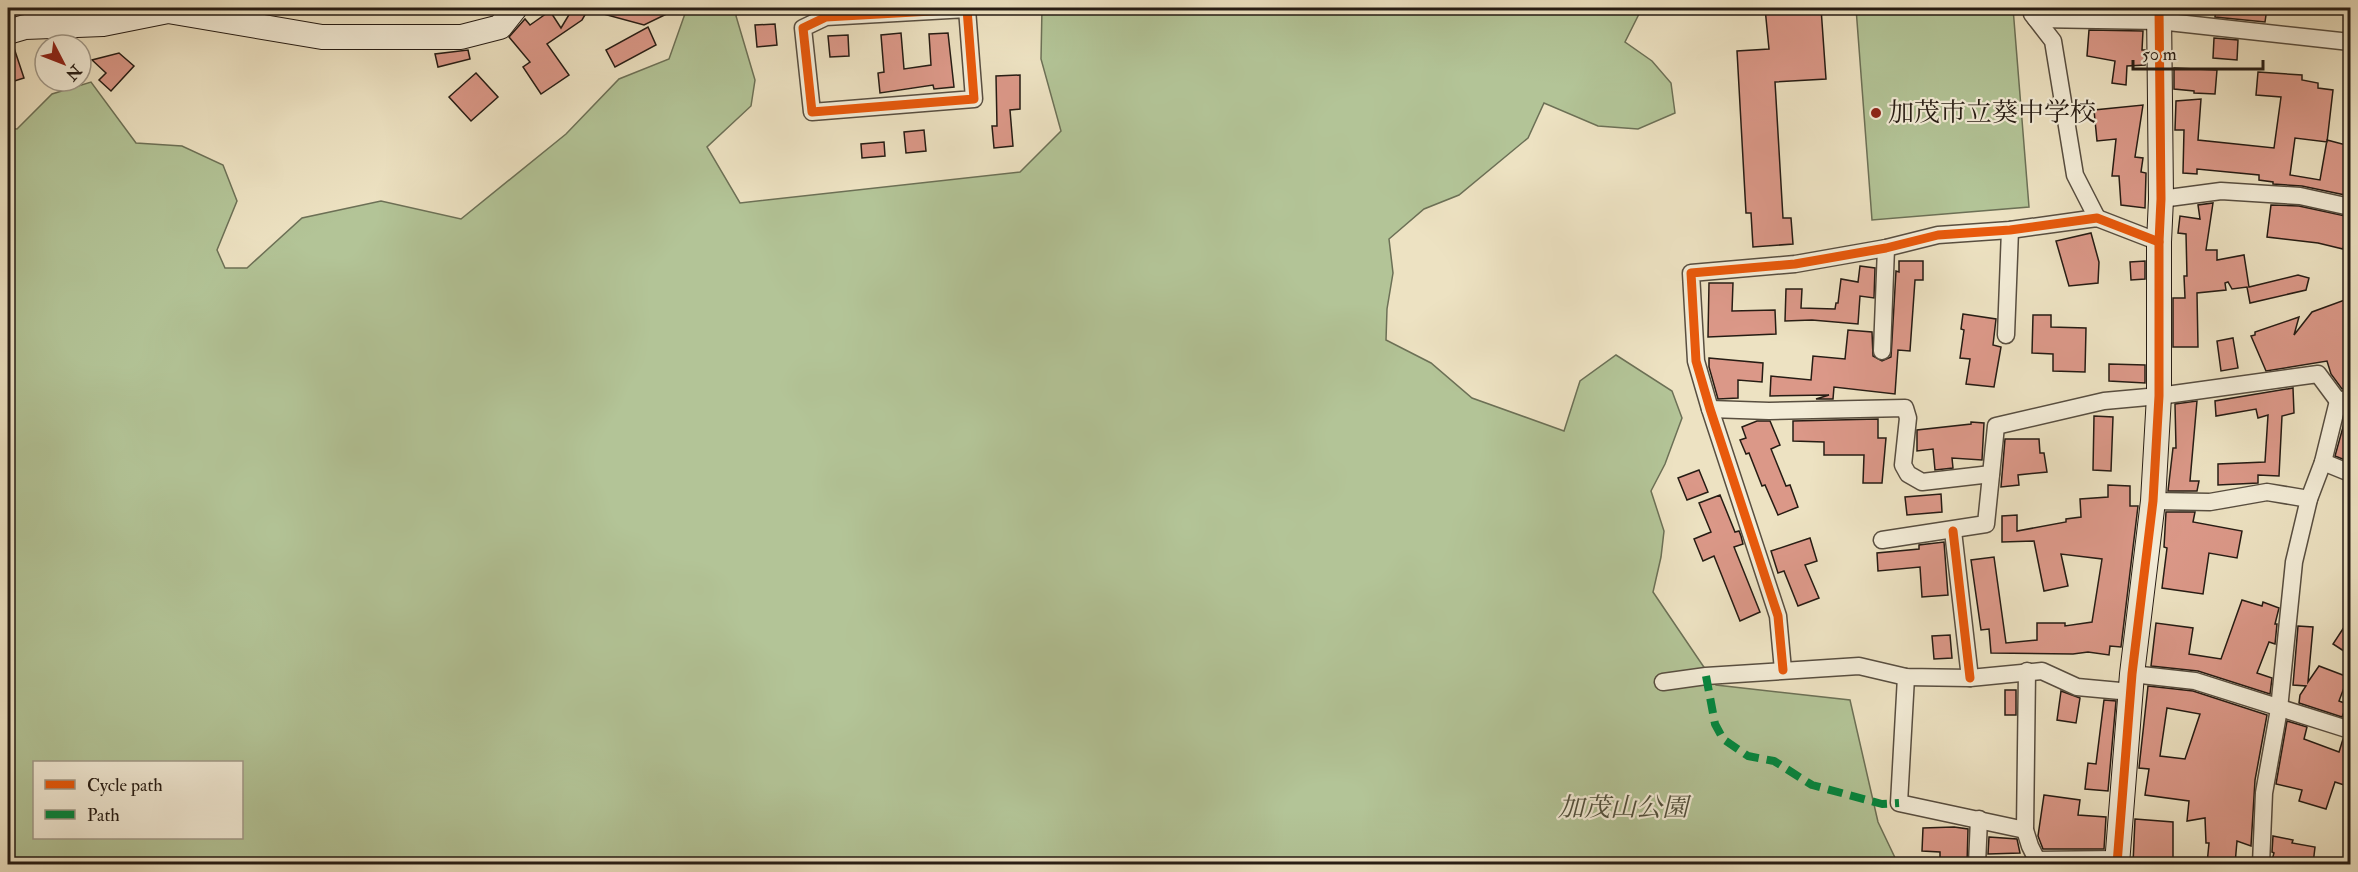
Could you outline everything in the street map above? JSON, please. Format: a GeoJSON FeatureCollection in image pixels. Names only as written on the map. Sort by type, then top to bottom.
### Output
{"type":"FeatureCollection","features":[{"type":"Feature","properties":{"kind":"street"},"geometry":{"type":"LineString","coordinates":[[8,32],[25,27],[103,24],[168,11],[322,36],[461,37],[500,27],[515,8]]}},
{"type":"Feature","properties":{"kind":"street"},"geometry":{"type":"LineString","coordinates":[[967,9],[974,99],[812,112],[803,28],[826,12],[967,9]]}},
{"type":"Feature","properties":{"kind":"street"},"geometry":{"type":"LineString","coordinates":[[2026,671],[2025,830],[2030,846],[2037,860],[2117,862],[2131,683],[2153,501],[2159,396],[2159,242],[2162,199],[2159,14]]}},
{"type":"Feature","properties":{"kind":"street"},"geometry":{"type":"LineString","coordinates":[[2097,218],[2074,175],[2053,41],[2034,16],[2159,14],[2350,42]]}},
{"type":"Feature","properties":{"kind":"street"},"geometry":{"type":"LineString","coordinates":[[2162,199],[2221,191],[2300,196],[2350,207]]}},
{"type":"Feature","properties":{"kind":"street"},"geometry":{"type":"LineString","coordinates":[[1783,670],[1778,616],[1696,361],[1690,273],[1794,264],[1886,248],[1938,235],[2010,230],[2097,218],[2159,242]]}},
{"type":"Feature","properties":{"kind":"street"},"geometry":{"type":"LineString","coordinates":[[2007,335],[2010,230]]}},
{"type":"Feature","properties":{"kind":"street"},"geometry":{"type":"LineString","coordinates":[[1882,351],[1886,248]]}},
{"type":"Feature","properties":{"kind":"street"},"geometry":{"type":"LineString","coordinates":[[1882,540],[1953,531],[1986,524],[1996,426],[2104,400],[2159,396],[2318,375],[2344,399],[2309,499],[2294,562],[2279,709],[2264,793],[2261,864]]}},
{"type":"Feature","properties":{"kind":"street"},"geometry":{"type":"LineString","coordinates":[[1710,409],[1769,411],[1905,408],[1908,418],[1903,465],[1908,474],[1922,482],[1991,474]]}},
{"type":"Feature","properties":{"kind":"street"},"geometry":{"type":"LineString","coordinates":[[2323,462],[2350,472]]}},
{"type":"Feature","properties":{"kind":"street"},"geometry":{"type":"LineString","coordinates":[[2153,501],[2210,502],[2266,492],[2309,499]]}},
{"type":"Feature","properties":{"kind":"street"},"geometry":{"type":"LineString","coordinates":[[1953,531],[1970,678]]}},
{"type":"Feature","properties":{"kind":"street"},"geometry":{"type":"LineString","coordinates":[[1663,682],[1783,670],[1859,666],[1906,677],[1970,678],[2042,671],[2076,687],[2195,681],[2350,730]]}},
{"type":"Feature","properties":{"kind":"street"},"geometry":{"type":"LineString","coordinates":[[1906,677],[1899,803],[2025,830]]}},
{"type":"Feature","properties":{"kind":"street"},"geometry":{"type":"LineString","coordinates":[[1977,864],[1979,819]]}},
{"type":"Feature","properties":{"kind":"green space","name":"加茂山公園"},"geometry":{"type":"Polygon","coordinates":[[[687,8],[738,8],[736,16],[755,80],[751,106],[707,147],[740,203],[1020,172],[1061,131],[1041,59],[1042,8],[1642,8],[1625,42],[1652,61],[1671,83],[1675,113],[1638,129],[1598,126],[1544,103],[1528,138],[1459,195],[1424,209],[1389,239],[1393,273],[1387,309],[1386,340],[1431,363],[1472,398],[1564,431],[1580,381],[1616,355],[1672,391],[1682,418],[1665,464],[1651,491],[1664,531],[1653,592],[1716,685],[1850,700],[1878,822],[1898,864],[8,864],[8,128],[17,129],[52,94],[93,93],[93,85],[136,143],[182,146],[223,165],[237,201],[217,250],[225,268],[247,268],[302,218],[381,201],[461,219],[566,134],[619,79],[669,59],[687,8]]]}},
{"type":"Feature","properties":{"kind":"green space"},"geometry":{"type":"Polygon","coordinates":[[[1856,8],[2013,8],[2029,207],[1872,220],[1856,8]]]}},
{"type":"Feature","properties":{"kind":"building"},"geometry":{"type":"Polygon","coordinates":[[[573,8],[589,8],[582,20],[547,44],[569,75],[541,94],[523,67],[530,62],[509,37],[525,19],[530,25],[550,11],[561,28],[573,8]]]}},
{"type":"Feature","properties":{"kind":"building"},"geometry":{"type":"Polygon","coordinates":[[[597,8],[679,8],[644,25],[596,12],[597,8]]]}},
{"type":"Feature","properties":{"kind":"building"},"geometry":{"type":"Polygon","coordinates":[[[1765,8],[1821,8],[1826,79],[1775,82],[1783,218],[1791,218],[1793,244],[1753,247],[1751,213],[1746,213],[1737,51],[1769,49],[1765,8]]]}},
{"type":"Feature","properties":{"kind":"building"},"geometry":{"type":"Polygon","coordinates":[[[2216,8],[2267,8],[2265,22],[2215,17],[2216,8]]]}},
{"type":"Feature","properties":{"kind":"building"},"geometry":{"type":"Polygon","coordinates":[[[775,24],[777,45],[757,47],[755,25],[775,24]]]}},
{"type":"Feature","properties":{"kind":"building"},"geometry":{"type":"Polygon","coordinates":[[[648,27],[656,45],[615,67],[606,50],[648,27]]]}},
{"type":"Feature","properties":{"kind":"building"},"geometry":{"type":"Polygon","coordinates":[[[2089,30],[2143,31],[2142,50],[2145,50],[2145,65],[2127,66],[2126,85],[2112,83],[2115,61],[2087,56],[2089,30]]]}},
{"type":"Feature","properties":{"kind":"building"},"geometry":{"type":"Polygon","coordinates":[[[901,33],[904,69],[931,65],[929,34],[948,33],[954,87],[934,89],[933,85],[880,93],[878,73],[884,72],[881,35],[901,33]]]}},
{"type":"Feature","properties":{"kind":"building"},"geometry":{"type":"Polygon","coordinates":[[[848,35],[849,56],[830,57],[828,36],[848,35]]]}},
{"type":"Feature","properties":{"kind":"building"},"geometry":{"type":"Polygon","coordinates":[[[2214,38],[2238,40],[2237,60],[2213,58],[2214,38]]]}},
{"type":"Feature","properties":{"kind":"building"},"geometry":{"type":"Polygon","coordinates":[[[13,45],[24,78],[8,83],[8,46],[13,45]]]}},
{"type":"Feature","properties":{"kind":"building"},"geometry":{"type":"Polygon","coordinates":[[[468,50],[470,59],[438,67],[435,54],[468,50]]]}},
{"type":"Feature","properties":{"kind":"building"},"geometry":{"type":"Polygon","coordinates":[[[119,53],[134,66],[111,91],[99,80],[106,73],[93,60],[119,53]]]}},
{"type":"Feature","properties":{"kind":"building"},"geometry":{"type":"Polygon","coordinates":[[[2174,68],[2217,70],[2215,94],[2174,89],[2174,68]]]}},
{"type":"Feature","properties":{"kind":"building"},"geometry":{"type":"Polygon","coordinates":[[[2258,72],[2302,75],[2302,80],[2318,83],[2318,88],[2333,90],[2327,140],[2350,146],[2350,196],[2302,186],[2273,184],[2273,182],[2259,180],[2259,175],[2197,169],[2197,174],[2183,173],[2184,130],[2175,130],[2176,101],[2201,99],[2198,140],[2274,148],[2281,97],[2256,95],[2258,72]],[[2295,138],[2290,175],[2320,180],[2327,142],[2295,138]]]}},
{"type":"Feature","properties":{"kind":"building"},"geometry":{"type":"Polygon","coordinates":[[[476,73],[498,97],[471,121],[449,97],[476,73]]]}},
{"type":"Feature","properties":{"kind":"building"},"geometry":{"type":"Polygon","coordinates":[[[1020,75],[1020,109],[1010,110],[1013,146],[994,148],[992,126],[997,126],[996,76],[1020,75]]]}},
{"type":"Feature","properties":{"kind":"building"},"geometry":{"type":"Polygon","coordinates":[[[2143,105],[2135,157],[2143,158],[2141,172],[2146,173],[2145,208],[2121,205],[2119,176],[2112,176],[2116,139],[2097,141],[2094,110],[2143,105]]]}},
{"type":"Feature","properties":{"kind":"building"},"geometry":{"type":"Polygon","coordinates":[[[924,130],[926,151],[906,153],[904,132],[924,130]]]}},
{"type":"Feature","properties":{"kind":"building"},"geometry":{"type":"Polygon","coordinates":[[[884,142],[885,156],[862,158],[861,144],[884,142]]]}},
{"type":"Feature","properties":{"kind":"building"},"geometry":{"type":"Polygon","coordinates":[[[2213,203],[2206,250],[2217,250],[2217,260],[2244,255],[2249,287],[2298,275],[2309,278],[2306,290],[2250,303],[2247,287],[2232,289],[2228,282],[2225,283],[2226,290],[2197,293],[2198,347],[2173,347],[2173,298],[2185,298],[2184,276],[2187,276],[2186,234],[2178,233],[2180,216],[2200,219],[2198,205],[2213,203]]]}},
{"type":"Feature","properties":{"kind":"building"},"geometry":{"type":"Polygon","coordinates":[[[2271,205],[2299,206],[2350,217],[2343,249],[2318,243],[2267,237],[2271,205]]]}},
{"type":"Feature","properties":{"kind":"building"},"geometry":{"type":"Polygon","coordinates":[[[2091,233],[2099,262],[2098,283],[2069,286],[2056,241],[2091,233]]]}},
{"type":"Feature","properties":{"kind":"building"},"geometry":{"type":"Polygon","coordinates":[[[1899,261],[1923,261],[1923,280],[1915,280],[1910,351],[1898,350],[1895,394],[1834,387],[1833,399],[1816,399],[1829,395],[1770,396],[1771,376],[1811,380],[1813,356],[1845,359],[1848,330],[1872,332],[1873,356],[1882,361],[1891,357],[1896,271],[1899,272],[1899,261]]]}},
{"type":"Feature","properties":{"kind":"building"},"geometry":{"type":"Polygon","coordinates":[[[2145,261],[2145,279],[2131,280],[2130,262],[2145,261]]]}},
{"type":"Feature","properties":{"kind":"building"},"geometry":{"type":"Polygon","coordinates":[[[1860,266],[1875,268],[1874,298],[1860,296],[1858,324],[1812,320],[1785,321],[1786,289],[1802,289],[1801,308],[1835,309],[1841,279],[1858,282],[1860,266]]]}},
{"type":"Feature","properties":{"kind":"building"},"geometry":{"type":"Polygon","coordinates":[[[1709,283],[1733,283],[1732,311],[1775,310],[1776,334],[1708,337],[1709,283]]]}},
{"type":"Feature","properties":{"kind":"building"},"geometry":{"type":"Polygon","coordinates":[[[2350,298],[2350,323],[2347,327],[2350,337],[2350,387],[2342,389],[2331,374],[2327,361],[2266,371],[2251,336],[2255,335],[2255,332],[2299,317],[2294,335],[2312,312],[2350,298]]]}},
{"type":"Feature","properties":{"kind":"building"},"geometry":{"type":"Polygon","coordinates":[[[1963,314],[1996,319],[1993,345],[2001,347],[1994,387],[1966,384],[1970,359],[1960,358],[1964,330],[1961,329],[1963,314]]]}},
{"type":"Feature","properties":{"kind":"building"},"geometry":{"type":"Polygon","coordinates":[[[2033,315],[2051,315],[2051,327],[2086,328],[2085,372],[2053,371],[2053,354],[2032,353],[2033,315]]]}},
{"type":"Feature","properties":{"kind":"building"},"geometry":{"type":"Polygon","coordinates":[[[2233,338],[2238,368],[2221,371],[2217,341],[2233,338]]]}},
{"type":"Feature","properties":{"kind":"building"},"geometry":{"type":"Polygon","coordinates":[[[1709,358],[1763,363],[1762,382],[1738,380],[1738,398],[1718,399],[1709,367],[1709,358]]]}},
{"type":"Feature","properties":{"kind":"building"},"geometry":{"type":"Polygon","coordinates":[[[2109,364],[2145,365],[2145,383],[2109,381],[2109,364]]]}},
{"type":"Feature","properties":{"kind":"building"},"geometry":{"type":"Polygon","coordinates":[[[2293,388],[2294,413],[2282,416],[2279,476],[2258,475],[2258,483],[2218,485],[2218,464],[2265,462],[2268,415],[2258,418],[2256,409],[2216,416],[2215,401],[2293,388]]]}},
{"type":"Feature","properties":{"kind":"building"},"geometry":{"type":"Polygon","coordinates":[[[2197,401],[2190,481],[2199,481],[2197,491],[2168,491],[2173,448],[2176,448],[2175,404],[2197,401]]]}},
{"type":"Feature","properties":{"kind":"building"},"geometry":{"type":"Polygon","coordinates":[[[2348,409],[2350,409],[2350,462],[2335,456],[2348,409]]]}},
{"type":"Feature","properties":{"kind":"building"},"geometry":{"type":"Polygon","coordinates":[[[2094,416],[2113,417],[2111,471],[2093,470],[2094,416]]]}},
{"type":"Feature","properties":{"kind":"building"},"geometry":{"type":"Polygon","coordinates":[[[1878,419],[1878,438],[1886,438],[1882,483],[1863,483],[1864,455],[1824,455],[1824,442],[1793,441],[1793,421],[1878,419]]]}},
{"type":"Feature","properties":{"kind":"building"},"geometry":{"type":"Polygon","coordinates":[[[1757,421],[1770,421],[1780,445],[1771,449],[1786,486],[1790,485],[1798,507],[1778,515],[1765,485],[1762,486],[1749,453],[1746,454],[1740,440],[1746,438],[1742,427],[1757,421]]]}},
{"type":"Feature","properties":{"kind":"building"},"geometry":{"type":"Polygon","coordinates":[[[1971,422],[1984,423],[1982,460],[1952,458],[1953,468],[1935,470],[1933,449],[1917,451],[1917,430],[1971,424],[1971,422]]]}},
{"type":"Feature","properties":{"kind":"building"},"geometry":{"type":"Polygon","coordinates":[[[2005,439],[2039,439],[2040,453],[2044,453],[2047,472],[2018,475],[2019,485],[2001,487],[2005,439]]]}},
{"type":"Feature","properties":{"kind":"building"},"geometry":{"type":"Polygon","coordinates":[[[1699,470],[1708,492],[1687,500],[1678,478],[1699,470]]]}},
{"type":"Feature","properties":{"kind":"building"},"geometry":{"type":"Polygon","coordinates":[[[2108,485],[2130,486],[2130,506],[2138,506],[2121,647],[2110,646],[2109,655],[2088,652],[2073,654],[1991,653],[1989,629],[1981,630],[1971,560],[1994,557],[2006,643],[2037,640],[2037,623],[2065,623],[2065,626],[2092,622],[2102,559],[2061,554],[2068,586],[2044,591],[2034,541],[2002,542],[2002,516],[2017,515],[2017,531],[2066,522],[2066,519],[2081,517],[2080,499],[2108,497],[2108,485]]]}},
{"type":"Feature","properties":{"kind":"building"},"geometry":{"type":"Polygon","coordinates":[[[1941,494],[1942,512],[1907,515],[1905,497],[1941,494]]]}},
{"type":"Feature","properties":{"kind":"building"},"geometry":{"type":"Polygon","coordinates":[[[1720,495],[1735,532],[1739,531],[1741,536],[1743,544],[1734,547],[1760,612],[1740,621],[1714,556],[1703,561],[1694,539],[1711,532],[1699,503],[1720,495]]]}},
{"type":"Feature","properties":{"kind":"building"},"geometry":{"type":"Polygon","coordinates":[[[2166,512],[2195,512],[2193,522],[2242,531],[2237,558],[2209,553],[2203,594],[2162,588],[2167,548],[2164,547],[2166,512]]]}},
{"type":"Feature","properties":{"kind":"building"},"geometry":{"type":"Polygon","coordinates":[[[1810,538],[1817,561],[1805,565],[1819,598],[1798,606],[1784,571],[1778,573],[1771,551],[1810,538]]]}},
{"type":"Feature","properties":{"kind":"building"},"geometry":{"type":"Polygon","coordinates":[[[1944,542],[1948,595],[1922,597],[1920,567],[1878,571],[1877,553],[1919,549],[1919,545],[1944,542]]]}},
{"type":"Feature","properties":{"kind":"building"},"geometry":{"type":"Polygon","coordinates":[[[2242,600],[2262,606],[2263,602],[2279,608],[2275,624],[2277,624],[2275,644],[2269,642],[2257,673],[2272,678],[2270,694],[2198,671],[2151,666],[2156,623],[2193,628],[2189,654],[2221,659],[2242,600]]]}},
{"type":"Feature","properties":{"kind":"building"},"geometry":{"type":"Polygon","coordinates":[[[2350,618],[2350,655],[2333,644],[2350,618]]]}},
{"type":"Feature","properties":{"kind":"building"},"geometry":{"type":"Polygon","coordinates":[[[2298,626],[2313,627],[2308,682],[2319,666],[2348,677],[2339,701],[2347,704],[2342,717],[2299,703],[2300,695],[2306,686],[2293,685],[2298,626]]]}},
{"type":"Feature","properties":{"kind":"building"},"geometry":{"type":"Polygon","coordinates":[[[1950,635],[1952,658],[1934,659],[1932,636],[1950,635]]]}},
{"type":"Feature","properties":{"kind":"building"},"geometry":{"type":"Polygon","coordinates":[[[2148,686],[2193,691],[2267,715],[2255,780],[2251,846],[2237,841],[2235,864],[2207,864],[2209,843],[2206,843],[2205,818],[2187,821],[2189,801],[2145,795],[2149,769],[2139,768],[2148,686]],[[2167,708],[2160,756],[2185,759],[2200,714],[2167,708]]]}},
{"type":"Feature","properties":{"kind":"building"},"geometry":{"type":"Polygon","coordinates":[[[2005,690],[2016,690],[2016,715],[2005,715],[2005,690]]]}},
{"type":"Feature","properties":{"kind":"building"},"geometry":{"type":"Polygon","coordinates":[[[2061,691],[2080,698],[2076,723],[2057,720],[2061,691]]]}},
{"type":"Feature","properties":{"kind":"building"},"geometry":{"type":"Polygon","coordinates":[[[2104,700],[2116,701],[2108,791],[2085,789],[2088,763],[2096,764],[2104,700]]]}},
{"type":"Feature","properties":{"kind":"building"},"geometry":{"type":"Polygon","coordinates":[[[2287,721],[2307,727],[2304,739],[2339,752],[2343,739],[2350,740],[2350,787],[2335,782],[2326,809],[2299,801],[2302,790],[2276,784],[2287,721]]]}},
{"type":"Feature","properties":{"kind":"building"},"geometry":{"type":"Polygon","coordinates":[[[2044,795],[2080,800],[2078,815],[2106,817],[2104,849],[2043,849],[2038,836],[2044,795]]]}},
{"type":"Feature","properties":{"kind":"building"},"geometry":{"type":"Polygon","coordinates":[[[2135,819],[2173,822],[2173,864],[2133,864],[2135,819]]]}},
{"type":"Feature","properties":{"kind":"building"},"geometry":{"type":"Polygon","coordinates":[[[1923,828],[1968,829],[1967,864],[1940,864],[1940,852],[1922,851],[1923,828]]]}},
{"type":"Feature","properties":{"kind":"building"},"geometry":{"type":"Polygon","coordinates":[[[2273,836],[2293,840],[2292,843],[2315,847],[2313,864],[2271,864],[2274,853],[2272,852],[2273,836]]]}},
{"type":"Feature","properties":{"kind":"building"},"geometry":{"type":"Polygon","coordinates":[[[1989,837],[2017,839],[2020,853],[1988,854],[1989,837]]]}},
{"type":"Feature","properties":{"kind":"marked path"},"geometry":{"type":"LineString","coordinates":[[1706,676],[1715,724],[1723,739],[1748,756],[1774,761],[1812,785],[1882,804],[1899,803]]}},
{"type":"Feature","properties":{"kind":"cycle path"},"geometry":{"type":"LineString","coordinates":[[2117,864],[2132,674],[2153,501],[2159,396],[2161,199],[2159,8]]}},
{"type":"Feature","properties":{"kind":"cycle path"},"geometry":{"type":"LineString","coordinates":[[967,9],[974,99],[812,112],[803,28],[826,17],[967,9]]}},
{"type":"Feature","properties":{"kind":"cycle path"},"geometry":{"type":"LineString","coordinates":[[1783,670],[1778,616],[1696,361],[1691,273],[1795,264],[1886,248],[1938,235],[2010,230],[2097,218],[2159,242]]}},
{"type":"Feature","properties":{"kind":"cycle path"},"geometry":{"type":"LineString","coordinates":[[1953,531],[1970,678]]}},
{"type":"Feature","properties":{"kind":"place","name":"加茂市立葵中学校"},"geometry":{"type":"Point","coordinates":[1876,113]}}]}
